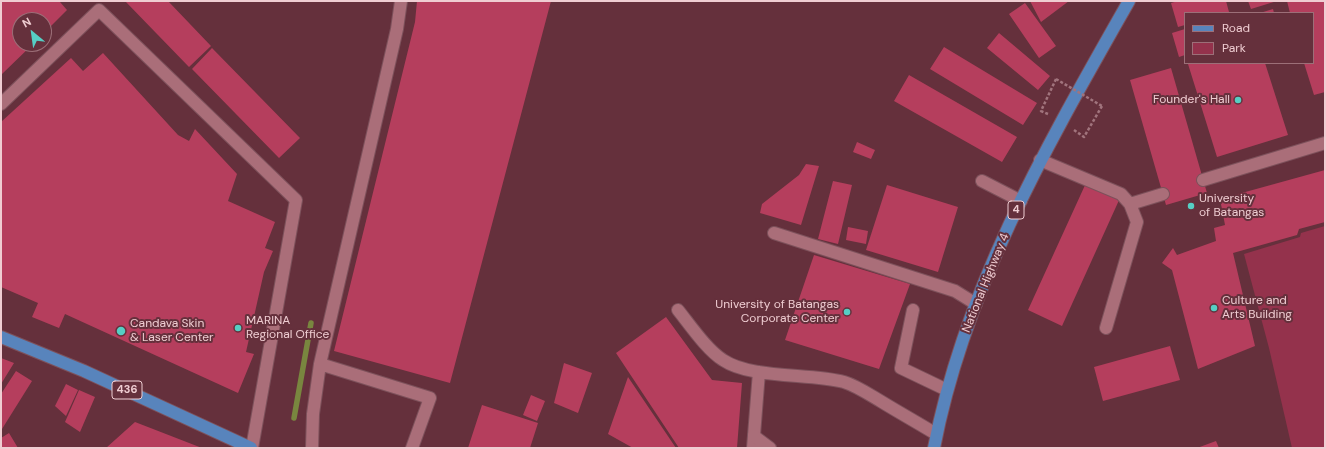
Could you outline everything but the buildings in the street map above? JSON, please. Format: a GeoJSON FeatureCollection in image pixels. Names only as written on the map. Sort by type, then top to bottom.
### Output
{"type":"FeatureCollection","features":[{"type":"Feature","properties":{"kind":"main road","name":"National Highway 4"},"geometry":{"type":"LineString","coordinates":[[934,448],[947,390],[976,304],[1000,244],[1040,160],[1129,1]]}},
{"type":"Feature","properties":{"kind":"main road","name":"436"},"geometry":{"type":"LineString","coordinates":[[1,338],[84,371],[252,448]]}},
{"type":"Feature","properties":{"kind":"street"},"geometry":{"type":"LineString","coordinates":[[312,448],[312,414],[320,364],[397,29],[401,1]]}},
{"type":"Feature","properties":{"kind":"street"},"geometry":{"type":"LineString","coordinates":[[1,104],[99,10],[296,200],[252,448]]}},
{"type":"Feature","properties":{"kind":"street"},"geometry":{"type":"LineString","coordinates":[[1203,180],[1325,143]]}},
{"type":"Feature","properties":{"kind":"street"},"geometry":{"type":"LineString","coordinates":[[1040,160],[1121,194],[1130,204],[1137,222],[1106,328]]}},
{"type":"Feature","properties":{"kind":"street"},"geometry":{"type":"LineString","coordinates":[[982,181],[1021,201]]}},
{"type":"Feature","properties":{"kind":"street"},"geometry":{"type":"LineString","coordinates":[[1130,204],[1163,194]]}},
{"type":"Feature","properties":{"kind":"street"},"geometry":{"type":"LineString","coordinates":[[774,233],[956,291],[976,304]]}},
{"type":"Feature","properties":{"kind":"street"},"geometry":{"type":"LineString","coordinates":[[678,310],[707,345],[722,360],[740,368],[759,372],[821,378],[845,383],[866,392],[936,434]]}},
{"type":"Feature","properties":{"kind":"street"},"geometry":{"type":"LineString","coordinates":[[913,310],[901,368],[947,390]]}},
{"type":"Feature","properties":{"kind":"street"},"geometry":{"type":"LineString","coordinates":[[320,364],[430,398],[412,448]]}},
{"type":"Feature","properties":{"kind":"street"},"geometry":{"type":"LineString","coordinates":[[759,372],[754,442],[770,448]]}},
{"type":"Feature","properties":{"kind":"path"},"geometry":{"type":"LineString","coordinates":[[1041,111],[1056,79],[1102,106],[1084,137]]}},
{"type":"Feature","properties":{"kind":"green space"},"geometry":{"type":"Polygon","coordinates":[[[1325,226],[1325,448],[1292,448],[1269,348],[1244,254],[1300,237],[1301,233],[1325,226]]]}},
{"type":"Feature","properties":{"kind":"waterway"},"geometry":{"type":"LineString","coordinates":[[294,418],[311,323]]}},
{"type":"Feature","properties":{"kind":"place","name":"Founder's Hall"},"geometry":{"type":"Point","coordinates":[1238,100]}},
{"type":"Feature","properties":{"kind":"place","name":"University of Batangas"},"geometry":{"type":"Point","coordinates":[1191,206]}},
{"type":"Feature","properties":{"kind":"place","name":"Culture and Arts Building"},"geometry":{"type":"Point","coordinates":[1214,308]}},
{"type":"Feature","properties":{"kind":"place","name":"University of Batangas Corporate Center"},"geometry":{"type":"Point","coordinates":[847,312]}},
{"type":"Feature","properties":{"kind":"place","name":"MARINA Regional Office"},"geometry":{"type":"Point","coordinates":[238,328]}},
{"type":"Feature","properties":{"kind":"place","name":"Candava Skin & Laser Center"},"geometry":{"type":"Point","coordinates":[121,331]}}]}
